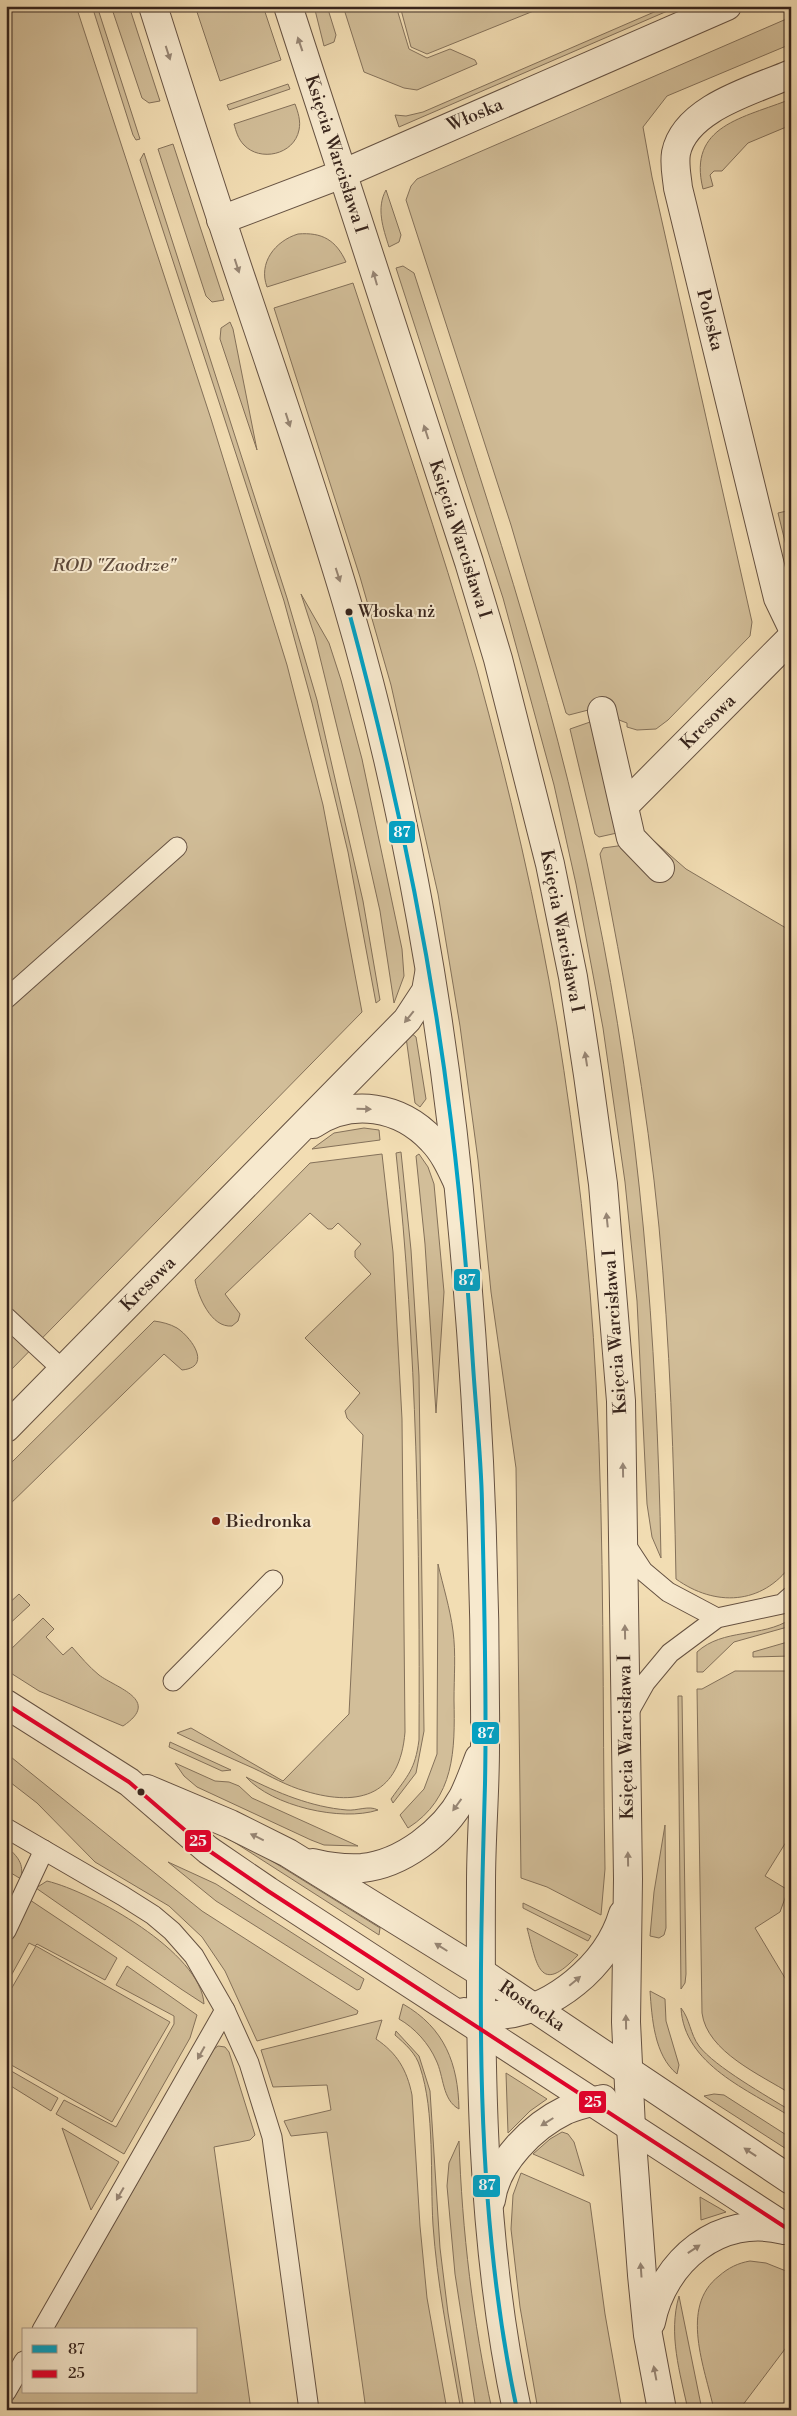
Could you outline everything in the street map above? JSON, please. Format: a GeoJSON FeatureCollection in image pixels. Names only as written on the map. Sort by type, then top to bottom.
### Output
{"type":"FeatureCollection","features":[{"type":"Feature","properties":{"kind":"street"},"geometry":{"type":"LineString","coordinates":[[153,6],[347,604],[377,714],[408,858],[429,974],[451,1118],[458,1183],[482,1496],[485,1745],[480,1878],[483,2119],[489,2222],[496,2291],[516,2410]]}},
{"type":"Feature","properties":{"kind":"street","name":"Księcia Warcisława I"},"geometry":{"type":"LineString","coordinates":[[288,6],[469,562],[526,765],[550,864],[573,977],[603,1184],[621,1401],[628,1892],[626,2022],[631,2128],[642,2275],[648,2336],[662,2410]]}},
{"type":"Feature","properties":{"kind":"street","name":"Włoska"},"geometry":{"type":"LineString","coordinates":[[221,220],[342,174],[727,6]]}},
{"type":"Feature","properties":{"kind":"street","name":"Poleska"},"geometry":{"type":"LineString","coordinates":[[791,74],[724,102],[701,117],[683,138],[676,152],[676,167],[680,198],[778,598],[791,624]]}},
{"type":"Feature","properties":{"kind":"street","name":"Kresowa"},"geometry":{"type":"LineString","coordinates":[[624,806],[791,638]]}},
{"type":"Feature","properties":{"kind":"street"},"geometry":{"type":"LineString","coordinates":[[602,711],[631,838],[660,868]]}},
{"type":"Feature","properties":{"kind":"street","name":"Kresowa"},"geometry":{"type":"LineString","coordinates":[[6,1428],[407,1020],[426,991],[429,974]]}},
{"type":"Feature","properties":{"kind":"street","name":"Kresowa"},"geometry":{"type":"LineString","coordinates":[[289,1141],[319,1120],[342,1109],[366,1108],[386,1112],[409,1122],[432,1140],[446,1158],[458,1183]]}},
{"type":"Feature","properties":{"kind":"street","name":"Rostocka"},"geometry":{"type":"LineString","coordinates":[[6,1704],[129,1782],[208,1850],[443,2005],[482,2022],[591,2102],[791,2232]]}},
{"type":"Feature","properties":{"kind":"street"},"geometry":{"type":"LineString","coordinates":[[300,1860],[338,1868],[364,1868],[390,1860],[411,1850],[430,1836],[463,1797],[485,1745]]}},
{"type":"Feature","properties":{"kind":"street","name":"Rostocka"},"geometry":{"type":"LineString","coordinates":[[129,1782],[230,1824],[300,1860],[482,1972],[533,2007],[629,2082],[689,2111],[791,2180]]}},
{"type":"Feature","properties":{"kind":"street","name":"Księcia Warcisława I"},"geometry":{"type":"LineString","coordinates":[[482,2022],[499,2015],[533,2007],[554,1997],[569,1986],[602,1956],[616,1934],[623,1916],[628,1892]]}},
{"type":"Feature","properties":{"kind":"street"},"geometry":{"type":"LineString","coordinates":[[489,2222],[492,2194],[501,2172],[512,2155],[539,2127],[565,2111],[591,2102],[629,2082]]}},
{"type":"Feature","properties":{"kind":"street","name":"Rostocka"},"geometry":{"type":"LineString","coordinates":[[648,2336],[657,2297],[668,2277],[690,2251],[725,2232],[743,2227],[764,2226],[791,2232]]}},
{"type":"Feature","properties":{"kind":"lane"},"geometry":{"type":"LineString","coordinates":[[6,999],[177,847]]}},
{"type":"Feature","properties":{"kind":"lane"},"geometry":{"type":"LineString","coordinates":[[6,1317],[63,1370]]}},
{"type":"Feature","properties":{"kind":"lane"},"geometry":{"type":"LineString","coordinates":[[624,1542],[643,1572],[693,1606],[717,1618]]}},
{"type":"Feature","properties":{"kind":"lane"},"geometry":{"type":"LineString","coordinates":[[173,1681],[273,1580]]}},
{"type":"Feature","properties":{"kind":"lane"},"geometry":{"type":"LineString","coordinates":[[626,1716],[644,1683],[670,1653],[717,1618],[782,1604],[791,1596]]}},
{"type":"Feature","properties":{"kind":"lane"},"geometry":{"type":"LineString","coordinates":[[6,1828],[130,1901],[172,1931],[194,1956],[225,2010],[249,2064],[272,2137],[309,2410]]}},
{"type":"Feature","properties":{"kind":"lane"},"geometry":{"type":"LineString","coordinates":[[6,1931],[44,1850]]}},
{"type":"Feature","properties":{"kind":"lane"},"geometry":{"type":"LineString","coordinates":[[43,2328],[225,2010]]}},
{"type":"Feature","properties":{"kind":"lane"},"geometry":{"type":"LineString","coordinates":[[6,2392],[22,2365]]}},
{"type":"Feature","properties":{"kind":"green space","name":"ROD \"Zaodrze\""},"geometry":{"type":"Polygon","coordinates":[[[6,6],[76,6],[211,419],[287,665],[323,805],[362,1012],[6,1375],[6,6]]]}},
{"type":"Feature","properties":{"kind":"green space"},"geometry":{"type":"Polygon","coordinates":[[[92,6],[97,6],[140,139],[136,140],[133,135],[92,6]]]}},
{"type":"Feature","properties":{"kind":"green space"},"geometry":{"type":"Polygon","coordinates":[[[111,6],[129,6],[160,101],[149,103],[142,98],[111,6]]]}},
{"type":"Feature","properties":{"kind":"green space"},"geometry":{"type":"Polygon","coordinates":[[[195,6],[263,6],[281,60],[220,81],[195,6]]]}},
{"type":"Feature","properties":{"kind":"green space"},"geometry":{"type":"Polygon","coordinates":[[[314,6],[327,6],[336,35],[334,42],[324,46],[314,6]]]}},
{"type":"Feature","properties":{"kind":"green space"},"geometry":{"type":"Polygon","coordinates":[[[343,6],[396,6],[409,49],[427,58],[450,49],[475,60],[477,64],[417,90],[404,88],[364,72],[343,6]]]}},
{"type":"Feature","properties":{"kind":"green space"},"geometry":{"type":"Polygon","coordinates":[[[400,6],[546,6],[427,54],[411,47],[400,6]]]}},
{"type":"Feature","properties":{"kind":"green space"},"geometry":{"type":"Polygon","coordinates":[[[668,6],[679,6],[399,127],[395,115],[406,116],[423,112],[668,6]]]}},
{"type":"Feature","properties":{"kind":"green space"},"geometry":{"type":"Polygon","coordinates":[[[791,17],[791,44],[667,96],[643,127],[652,177],[752,622],[750,636],[668,720],[656,729],[637,730],[627,727],[627,723],[619,720],[616,714],[600,707],[569,715],[566,713],[511,525],[406,200],[411,186],[417,179],[791,17]]]}},
{"type":"Feature","properties":{"kind":"green space"},"geometry":{"type":"Polygon","coordinates":[[[288,84],[290,89],[229,110],[227,105],[288,84]]]}},
{"type":"Feature","properties":{"kind":"green space"},"geometry":{"type":"Polygon","coordinates":[[[791,99],[791,125],[748,143],[722,171],[714,171],[710,175],[713,186],[703,189],[700,168],[703,151],[711,137],[723,127],[738,119],[791,99]]]}},
{"type":"Feature","properties":{"kind":"green space"},"geometry":{"type":"Polygon","coordinates":[[[295,104],[300,127],[296,139],[284,150],[276,153],[259,153],[251,150],[240,140],[234,124],[295,104]]]}},
{"type":"Feature","properties":{"kind":"green space"},"geometry":{"type":"Polygon","coordinates":[[[173,144],[224,300],[212,302],[206,296],[158,149],[173,144]]]}},
{"type":"Feature","properties":{"kind":"green space"},"geometry":{"type":"Polygon","coordinates":[[[144,153],[287,598],[317,700],[363,901],[380,1000],[376,1003],[348,852],[312,703],[284,601],[140,160],[144,153]]]}},
{"type":"Feature","properties":{"kind":"green space"},"geometry":{"type":"Polygon","coordinates":[[[386,190],[401,235],[399,242],[389,247],[381,211],[381,204],[386,190]]]}},
{"type":"Feature","properties":{"kind":"green space"},"geometry":{"type":"Polygon","coordinates":[[[298,234],[314,234],[327,239],[338,248],[346,262],[267,287],[265,270],[271,254],[282,242],[298,234]]]}},
{"type":"Feature","properties":{"kind":"green space"},"geometry":{"type":"Polygon","coordinates":[[[403,266],[414,273],[514,585],[558,742],[578,821],[595,901],[611,982],[635,1146],[650,1310],[659,1475],[661,1558],[652,1537],[647,1504],[637,1301],[625,1182],[603,1028],[576,884],[554,785],[503,598],[396,268],[403,266]]]}},
{"type":"Feature","properties":{"kind":"green space"},"geometry":{"type":"Polygon","coordinates":[[[353,283],[448,573],[489,714],[531,891],[564,1070],[586,1248],[599,1443],[605,1869],[601,1915],[547,1887],[521,1878],[516,1468],[491,1292],[478,1160],[460,1026],[438,894],[391,685],[360,577],[274,308],[353,283]]]}},
{"type":"Feature","properties":{"kind":"green space"},"geometry":{"type":"Polygon","coordinates":[[[230,322],[257,450],[220,339],[221,328],[230,322]]]}},
{"type":"Feature","properties":{"kind":"green space"},"geometry":{"type":"Polygon","coordinates":[[[791,510],[791,566],[778,513],[791,510]]]}},
{"type":"Feature","properties":{"kind":"green space"},"geometry":{"type":"Polygon","coordinates":[[[301,594],[329,643],[362,759],[402,949],[404,976],[394,1003],[380,911],[357,809],[315,637],[301,594]]]}},
{"type":"Feature","properties":{"kind":"green space"},"geometry":{"type":"Polygon","coordinates":[[[593,721],[617,833],[599,837],[595,834],[570,729],[593,721]]]}},
{"type":"Feature","properties":{"kind":"green space"},"geometry":{"type":"Polygon","coordinates":[[[654,841],[686,869],[791,931],[791,1565],[766,1588],[737,1598],[706,1594],[676,1579],[671,1403],[659,1227],[648,1133],[634,1040],[600,854],[603,848],[654,841]]]}},
{"type":"Feature","properties":{"kind":"green space"},"geometry":{"type":"Polygon","coordinates":[[[411,1033],[416,1037],[426,1099],[420,1107],[415,1103],[406,1037],[411,1033]]]}},
{"type":"Feature","properties":{"kind":"green space"},"geometry":{"type":"Polygon","coordinates":[[[364,1128],[379,1130],[380,1140],[312,1149],[334,1133],[364,1128]]]}},
{"type":"Feature","properties":{"kind":"green space"},"geometry":{"type":"Polygon","coordinates":[[[401,1152],[411,1250],[419,1376],[424,1731],[416,1773],[393,1803],[391,1799],[413,1766],[419,1740],[416,1446],[409,1299],[396,1153],[401,1152]]]}},
{"type":"Feature","properties":{"kind":"green space"},"geometry":{"type":"Polygon","coordinates":[[[382,1154],[393,1252],[402,1419],[405,1732],[402,1753],[395,1770],[386,1782],[374,1791],[360,1796],[344,1798],[325,1796],[292,1786],[177,1733],[191,1728],[283,1781],[349,1714],[363,1435],[347,1418],[345,1411],[360,1393],[305,1338],[371,1274],[355,1257],[355,1251],[361,1244],[338,1223],[332,1229],[328,1229],[310,1213],[225,1294],[240,1314],[238,1321],[232,1326],[218,1322],[212,1317],[202,1302],[195,1280],[310,1163],[382,1154]]]}},
{"type":"Feature","properties":{"kind":"green space"},"geometry":{"type":"Polygon","coordinates":[[[419,1154],[428,1167],[434,1184],[444,1292],[436,1413],[425,1244],[416,1156],[419,1154]]]}},
{"type":"Feature","properties":{"kind":"green space"},"geometry":{"type":"Polygon","coordinates":[[[154,1321],[172,1325],[183,1332],[196,1351],[198,1358],[196,1363],[191,1368],[182,1370],[164,1354],[6,1508],[6,1468],[154,1321]]]}},
{"type":"Feature","properties":{"kind":"green space"},"geometry":{"type":"Polygon","coordinates":[[[438,1564],[454,1639],[454,1737],[452,1755],[449,1772],[435,1802],[424,1816],[408,1828],[400,1815],[424,1789],[437,1754],[438,1564]]]}},
{"type":"Feature","properties":{"kind":"green space"},"geometry":{"type":"Polygon","coordinates":[[[19,1594],[30,1605],[6,1627],[6,1606],[19,1594]]]}},
{"type":"Feature","properties":{"kind":"green space"},"geometry":{"type":"Polygon","coordinates":[[[43,1618],[54,1629],[46,1637],[63,1655],[72,1647],[99,1675],[132,1696],[137,1702],[138,1709],[134,1717],[123,1726],[39,1691],[6,1670],[6,1654],[43,1618]]]}},
{"type":"Feature","properties":{"kind":"green space"},"geometry":{"type":"Polygon","coordinates":[[[791,1619],[791,1626],[734,1642],[703,1672],[697,1672],[697,1652],[707,1644],[731,1636],[768,1629],[791,1619]]]}},
{"type":"Feature","properties":{"kind":"green space"},"geometry":{"type":"Polygon","coordinates":[[[791,1641],[791,1656],[753,1657],[753,1652],[791,1641]]]}},
{"type":"Feature","properties":{"kind":"green space"},"geometry":{"type":"Polygon","coordinates":[[[735,1671],[791,1671],[791,1834],[765,1876],[788,1890],[780,1912],[755,1928],[791,1988],[791,2094],[724,2051],[706,2027],[702,2013],[697,1689],[702,1689],[735,1671]]]}},
{"type":"Feature","properties":{"kind":"green space"},"geometry":{"type":"Polygon","coordinates":[[[678,1696],[682,1696],[686,1974],[685,1983],[681,1989],[678,1696]]]}},
{"type":"Feature","properties":{"kind":"green space"},"geometry":{"type":"Polygon","coordinates":[[[170,1742],[231,1770],[222,1771],[169,1747],[170,1742]]]}},
{"type":"Feature","properties":{"kind":"green space"},"geometry":{"type":"Polygon","coordinates":[[[6,1753],[202,1911],[358,2011],[357,2014],[257,2041],[225,1971],[202,1937],[169,1906],[95,1862],[37,1803],[6,1779],[6,1753]]]}},
{"type":"Feature","properties":{"kind":"green space"},"geometry":{"type":"Polygon","coordinates":[[[175,1763],[215,1781],[229,1782],[239,1786],[252,1798],[358,1846],[324,1845],[311,1840],[197,1787],[184,1776],[175,1763]]]}},
{"type":"Feature","properties":{"kind":"green space"},"geometry":{"type":"Polygon","coordinates":[[[246,1777],[283,1794],[321,1806],[347,1810],[371,1808],[378,1810],[345,1814],[308,1809],[272,1796],[246,1777]]]}},
{"type":"Feature","properties":{"kind":"green space"},"geometry":{"type":"Polygon","coordinates":[[[665,1825],[666,1928],[664,1935],[659,1938],[650,1936],[654,1892],[665,1825]]]}},
{"type":"Feature","properties":{"kind":"green space"},"geometry":{"type":"Polygon","coordinates":[[[220,1833],[251,1848],[380,1928],[379,1935],[220,1833]]]}},
{"type":"Feature","properties":{"kind":"green space"},"geometry":{"type":"Polygon","coordinates":[[[6,1846],[21,1864],[21,1879],[6,1870],[6,1846]]]}},
{"type":"Feature","properties":{"kind":"green space"},"geometry":{"type":"Polygon","coordinates":[[[168,1862],[216,1884],[364,1979],[360,1989],[357,1990],[216,1901],[168,1862]]]}},
{"type":"Feature","properties":{"kind":"green space"},"geometry":{"type":"Polygon","coordinates":[[[47,1881],[67,1887],[116,1911],[165,1945],[185,1964],[198,1984],[204,2004],[36,1888],[47,1881]]]}},
{"type":"Feature","properties":{"kind":"green space"},"geometry":{"type":"Polygon","coordinates":[[[30,1900],[117,1958],[105,1980],[37,1944],[35,1946],[29,1943],[6,1985],[6,1949],[30,1900]]]}},
{"type":"Feature","properties":{"kind":"green space"},"geometry":{"type":"Polygon","coordinates":[[[523,1903],[591,1936],[588,1941],[523,1908],[523,1903]]]}},
{"type":"Feature","properties":{"kind":"green space"},"geometry":{"type":"Polygon","coordinates":[[[527,1928],[578,1955],[555,1974],[547,1974],[542,1971],[537,1963],[527,1928]]]}},
{"type":"Feature","properties":{"kind":"green space"},"geometry":{"type":"Polygon","coordinates":[[[36,1946],[170,2022],[112,2122],[6,2062],[6,1998],[36,1946]]]}},
{"type":"Feature","properties":{"kind":"green space"},"geometry":{"type":"Polygon","coordinates":[[[127,1966],[197,2015],[190,2038],[124,2154],[56,2114],[64,2100],[116,2127],[174,2024],[174,2016],[116,1985],[127,1966]]]}},
{"type":"Feature","properties":{"kind":"green space"},"geometry":{"type":"Polygon","coordinates":[[[650,1991],[665,1999],[666,2021],[679,2065],[677,2074],[663,2057],[659,2047],[653,2024],[650,1991]]]}},
{"type":"Feature","properties":{"kind":"green space"},"geometry":{"type":"Polygon","coordinates":[[[403,2004],[429,2024],[439,2036],[446,2049],[456,2077],[459,2109],[453,2105],[446,2094],[439,2066],[430,2048],[416,2032],[399,2019],[403,2004]]]}},
{"type":"Feature","properties":{"kind":"green space"},"geometry":{"type":"Polygon","coordinates":[[[681,2008],[696,2041],[707,2054],[742,2081],[791,2111],[791,2117],[721,2074],[706,2060],[694,2045],[685,2028],[681,2008]]]}},
{"type":"Feature","properties":{"kind":"green space"},"geometry":{"type":"Polygon","coordinates":[[[382,2020],[376,2039],[390,2050],[400,2063],[412,2095],[420,2226],[427,2298],[447,2410],[366,2410],[327,2132],[291,2136],[284,2121],[331,2110],[327,2085],[273,2087],[261,2050],[382,2020]]]}},
{"type":"Feature","properties":{"kind":"green space"},"geometry":{"type":"Polygon","coordinates":[[[396,2031],[419,2056],[430,2091],[440,2248],[448,2313],[464,2410],[461,2410],[437,2268],[433,2225],[430,2124],[425,2084],[416,2057],[395,2035],[396,2031]]]}},
{"type":"Feature","properties":{"kind":"green space"},"geometry":{"type":"Polygon","coordinates":[[[218,2046],[225,2047],[229,2052],[255,2135],[250,2140],[214,2147],[251,2410],[7,2410],[22,2384],[22,2394],[198,2394],[198,2328],[54,2328],[214,2049],[218,2046]]]}},
{"type":"Feature","properties":{"kind":"green space"},"geometry":{"type":"Polygon","coordinates":[[[6,2068],[58,2098],[51,2111],[6,2083],[6,2068]]]}},
{"type":"Feature","properties":{"kind":"green space"},"geometry":{"type":"Polygon","coordinates":[[[506,2073],[547,2099],[530,2111],[508,2133],[506,2073]]]}},
{"type":"Feature","properties":{"kind":"green space"},"geometry":{"type":"Polygon","coordinates":[[[724,2095],[791,2138],[791,2152],[704,2096],[724,2095]]]}},
{"type":"Feature","properties":{"kind":"green space"},"geometry":{"type":"Polygon","coordinates":[[[62,2128],[119,2162],[91,2210],[62,2128]]]}},
{"type":"Feature","properties":{"kind":"green space"},"geometry":{"type":"Polygon","coordinates":[[[562,2132],[568,2134],[574,2142],[584,2176],[533,2154],[550,2139],[562,2132]]]}},
{"type":"Feature","properties":{"kind":"green space"},"geometry":{"type":"Polygon","coordinates":[[[459,2141],[469,2276],[479,2344],[492,2410],[476,2410],[455,2274],[447,2186],[449,2163],[459,2141]]]}},
{"type":"Feature","properties":{"kind":"green space"},"geometry":{"type":"Polygon","coordinates":[[[521,2173],[590,2203],[605,2314],[622,2410],[538,2410],[520,2307],[511,2229],[513,2195],[521,2173]]]}},
{"type":"Feature","properties":{"kind":"green space"},"geometry":{"type":"Polygon","coordinates":[[[700,2197],[726,2212],[701,2220],[700,2197]]]}},
{"type":"Feature","properties":{"kind":"green space"},"geometry":{"type":"Polygon","coordinates":[[[750,2261],[766,2263],[791,2273],[791,2341],[739,2410],[714,2410],[698,2339],[697,2321],[700,2304],[707,2289],[719,2276],[733,2266],[750,2261]]]}},
{"type":"Feature","properties":{"kind":"green space"},"geometry":{"type":"Polygon","coordinates":[[[679,2296],[702,2410],[688,2410],[679,2368],[676,2353],[675,2325],[679,2296]]]}},
{"type":"Feature","properties":{"kind":"transit line","name":"87"},"geometry":{"type":"LineString","coordinates":[[349,612],[396,801],[433,992],[451,1121],[461,1212],[480,1451],[482,1502],[486,1714],[481,1941],[482,2098],[493,2255],[503,2332],[517,2410]]}},
{"type":"Feature","properties":{"kind":"transit line","name":"25"},"geometry":{"type":"LineString","coordinates":[[6,1704],[129,1782],[208,1850],[268,1891],[791,2231]]}},
{"type":"Feature","properties":{"kind":"place","name":"Włoska nż"},"geometry":{"type":"Point","coordinates":[349,612]}},
{"type":"Feature","properties":{"kind":"place","name":"Biedronka"},"geometry":{"type":"Point","coordinates":[216,1521]}}]}
